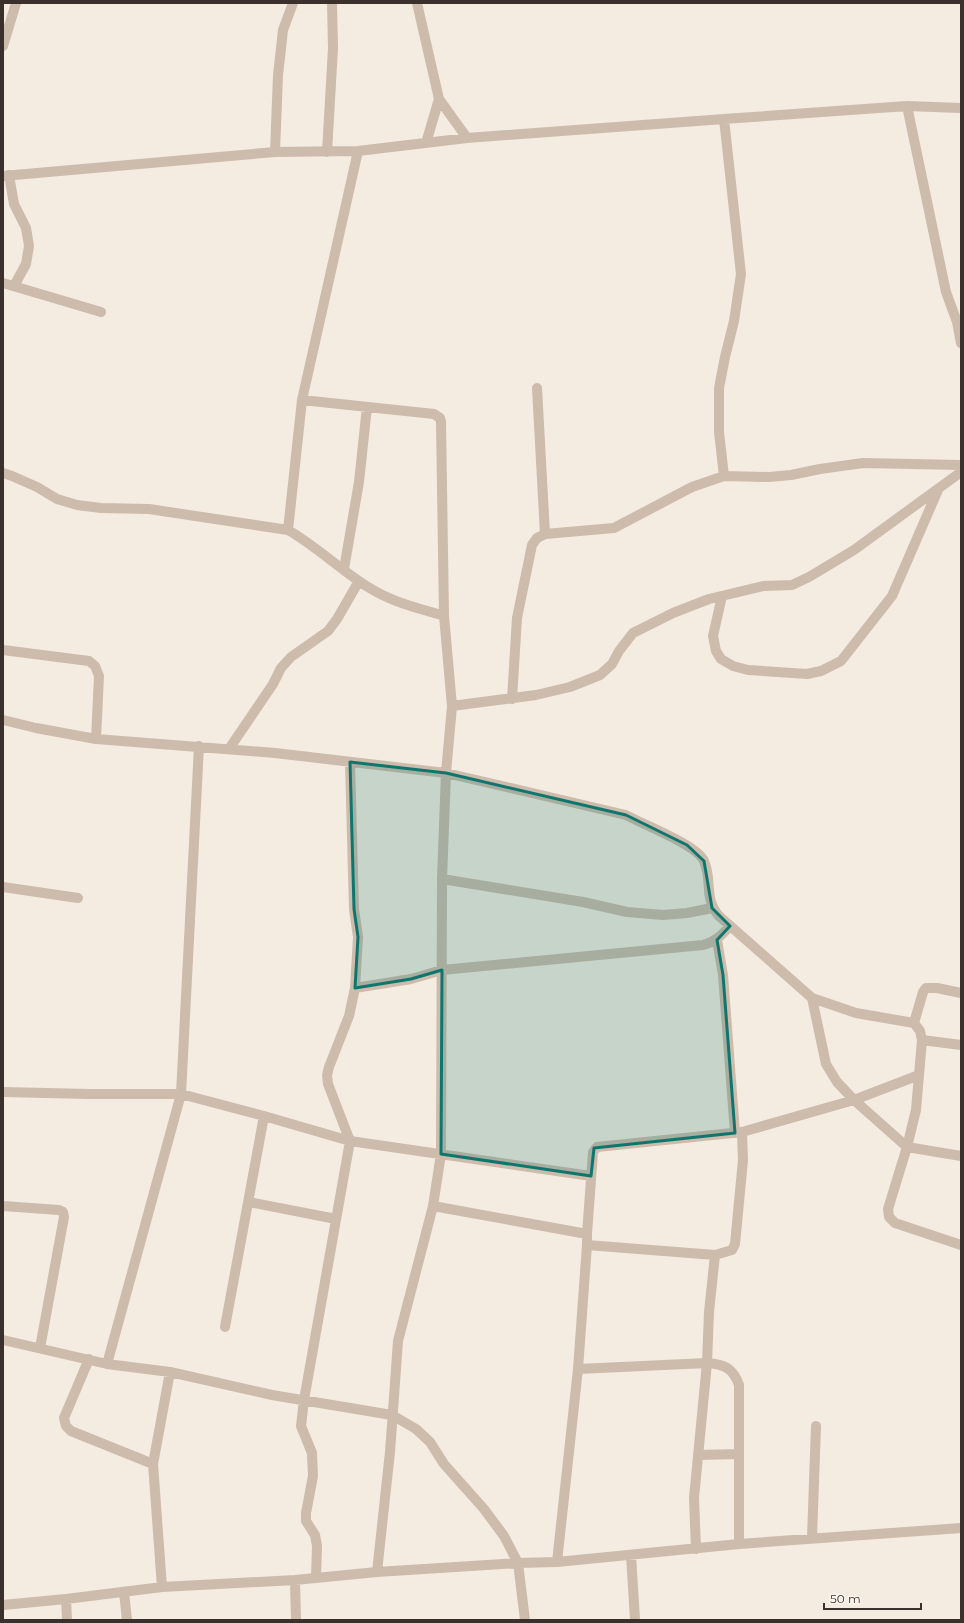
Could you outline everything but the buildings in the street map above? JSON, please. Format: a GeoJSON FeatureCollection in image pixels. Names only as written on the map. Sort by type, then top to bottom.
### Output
{"type":"FeatureCollection","features":[{"type":"Feature","properties":{"kind":"street"},"geometry":{"type":"LineString","coordinates":[[3,46],[16,3]]}},
{"type":"Feature","properties":{"kind":"street"},"geometry":{"type":"LineString","coordinates":[[275,152],[278,75],[283,30],[293,3]]}},
{"type":"Feature","properties":{"kind":"street"},"geometry":{"type":"LineString","coordinates":[[327,152],[333,48],[332,3]]}},
{"type":"Feature","properties":{"kind":"street"},"geometry":{"type":"LineString","coordinates":[[417,3],[439,99],[467,138]]}},
{"type":"Feature","properties":{"kind":"street"},"geometry":{"type":"LineString","coordinates":[[426,143],[439,99]]}},
{"type":"Feature","properties":{"kind":"street"},"geometry":{"type":"LineString","coordinates":[[14,286],[26,264],[29,246],[26,228],[14,204],[6,175],[275,152],[358,151],[467,138],[724,118],[907,106],[961,108]]}},
{"type":"Feature","properties":{"kind":"street"},"geometry":{"type":"LineString","coordinates":[[907,106],[946,292],[957,322],[961,343]]}},
{"type":"Feature","properties":{"kind":"street"},"geometry":{"type":"LineString","coordinates":[[724,118],[741,274],[734,320],[719,388],[719,432],[724,476]]}},
{"type":"Feature","properties":{"kind":"street"},"geometry":{"type":"LineString","coordinates":[[288,530],[302,400],[358,151]]}},
{"type":"Feature","properties":{"kind":"street"},"geometry":{"type":"LineString","coordinates":[[3,283],[101,312]]}},
{"type":"Feature","properties":{"kind":"street"},"geometry":{"type":"LineString","coordinates":[[537,388],[546,534]]}},
{"type":"Feature","properties":{"kind":"street"},"geometry":{"type":"LineString","coordinates":[[302,400],[434,414],[440,418],[444,616],[452,706],[446,773],[442,879],[440,1154],[433,1206],[398,1341],[390,1452],[377,1572]]}},
{"type":"Feature","properties":{"kind":"street"},"geometry":{"type":"LineString","coordinates":[[344,569],[359,482],[367,407]]}},
{"type":"Feature","properties":{"kind":"street"},"geometry":{"type":"LineString","coordinates":[[512,699],[517,618],[532,545],[537,538],[546,534],[614,528],[692,486],[724,476],[769,477],[791,475],[863,463],[961,465]]}},
{"type":"Feature","properties":{"kind":"street"},"geometry":{"type":"LineString","coordinates":[[452,706],[536,695],[570,687],[600,675],[612,664],[619,651],[633,632],[673,613],[709,599],[763,586],[792,585],[809,578],[854,550],[961,472]]}},
{"type":"Feature","properties":{"kind":"street"},"geometry":{"type":"LineString","coordinates":[[3,473],[37,487],[57,498],[77,505],[101,508],[149,509],[288,530],[308,541],[358,581],[389,598],[444,616]]}},
{"type":"Feature","properties":{"kind":"street"},"geometry":{"type":"LineString","coordinates":[[722,596],[713,636],[716,651],[721,659],[733,666],[748,670],[807,674],[821,671],[842,660],[892,596],[939,488]]}},
{"type":"Feature","properties":{"kind":"street"},"geometry":{"type":"LineString","coordinates":[[228,749],[273,684],[281,668],[291,657],[328,631],[337,619],[358,581]]}},
{"type":"Feature","properties":{"kind":"street"},"geometry":{"type":"LineString","coordinates":[[3,650],[89,661],[95,666],[98,676],[96,739]]}},
{"type":"Feature","properties":{"kind":"street"},"geometry":{"type":"LineString","coordinates":[[3,720],[36,728],[96,739],[198,746],[446,773],[626,815],[641,824],[687,844],[704,860],[712,908],[730,926],[812,998],[856,1013],[914,1023],[920,1030],[922,1040],[916,1110],[907,1147],[888,1209],[890,1217],[895,1223],[961,1245]]}},
{"type":"Feature","properties":{"kind":"street"},"geometry":{"type":"LineString","coordinates":[[107,1364],[181,1094],[198,746]]}},
{"type":"Feature","properties":{"kind":"street"},"geometry":{"type":"LineString","coordinates":[[316,1578],[317,1546],[315,1535],[306,1521],[306,1513],[313,1476],[312,1453],[301,1426],[304,1400],[350,1141],[328,1084],[327,1076],[329,1066],[349,1016],[356,988],[358,937],[354,909],[350,762]]}},
{"type":"Feature","properties":{"kind":"street"},"geometry":{"type":"LineString","coordinates":[[442,879],[583,902],[627,912],[663,915],[687,913],[712,908]]}},
{"type":"Feature","properties":{"kind":"street"},"geometry":{"type":"LineString","coordinates":[[3,887],[78,898]]}},
{"type":"Feature","properties":{"kind":"street"},"geometry":{"type":"LineString","coordinates":[[356,988],[411,979],[442,970],[688,947],[711,943],[717,940],[730,926]]}},
{"type":"Feature","properties":{"kind":"street"},"geometry":{"type":"LineString","coordinates":[[587,1245],[715,1255],[732,1250],[735,1244],[743,1160],[723,975],[717,940]]}},
{"type":"Feature","properties":{"kind":"street"},"geometry":{"type":"LineString","coordinates":[[914,1023],[923,992],[926,988],[937,988],[961,993]]}},
{"type":"Feature","properties":{"kind":"street"},"geometry":{"type":"LineString","coordinates":[[812,998],[826,1064],[838,1082],[854,1100],[907,1147],[961,1156]]}},
{"type":"Feature","properties":{"kind":"street"},"geometry":{"type":"LineString","coordinates":[[922,1040],[961,1045]]}},
{"type":"Feature","properties":{"kind":"street"},"geometry":{"type":"LineString","coordinates":[[557,1562],[578,1369],[593,1152],[597,1148],[739,1132],[854,1100],[919,1075]]}},
{"type":"Feature","properties":{"kind":"street"},"geometry":{"type":"LineString","coordinates":[[3,1092],[181,1094],[350,1141],[591,1176]]}},
{"type":"Feature","properties":{"kind":"street"},"geometry":{"type":"LineString","coordinates":[[225,1327],[264,1116]]}},
{"type":"Feature","properties":{"kind":"street"},"geometry":{"type":"LineString","coordinates":[[249,1202],[336,1219]]}},
{"type":"Feature","properties":{"kind":"street"},"geometry":{"type":"LineString","coordinates":[[3,1206],[60,1210],[63,1212],[64,1216],[40,1348]]}},
{"type":"Feature","properties":{"kind":"street"},"geometry":{"type":"LineString","coordinates":[[433,1206],[587,1234]]}},
{"type":"Feature","properties":{"kind":"street"},"geometry":{"type":"LineString","coordinates":[[696,1549],[694,1498],[707,1363],[709,1312],[715,1255]]}},
{"type":"Feature","properties":{"kind":"street"},"geometry":{"type":"LineString","coordinates":[[3,1340],[107,1364],[170,1372],[272,1396],[392,1415],[416,1429],[430,1442],[449,1470],[494,1522],[518,1563],[525,1620]]}},
{"type":"Feature","properties":{"kind":"street"},"geometry":{"type":"LineString","coordinates":[[89,1359],[64,1418],[66,1426],[71,1431],[153,1464]]}},
{"type":"Feature","properties":{"kind":"street"},"geometry":{"type":"LineString","coordinates":[[578,1369],[707,1363],[718,1364],[731,1369],[736,1376],[739,1385],[739,1544]]}},
{"type":"Feature","properties":{"kind":"street"},"geometry":{"type":"LineString","coordinates":[[162,1587],[153,1464],[170,1372]]}},
{"type":"Feature","properties":{"kind":"street"},"geometry":{"type":"LineString","coordinates":[[812,1538],[816,1426]]}},
{"type":"Feature","properties":{"kind":"street"},"geometry":{"type":"LineString","coordinates":[[698,1455],[739,1454]]}},
{"type":"Feature","properties":{"kind":"street"},"geometry":{"type":"LineString","coordinates":[[3,1605],[162,1587],[295,1580],[377,1572],[518,1563],[557,1562],[739,1544],[961,1528]]}},
{"type":"Feature","properties":{"kind":"street"},"geometry":{"type":"LineString","coordinates":[[632,1555],[635,1620]]}},
{"type":"Feature","properties":{"kind":"street"},"geometry":{"type":"LineString","coordinates":[[295,1580],[296,1620]]}},
{"type":"Feature","properties":{"kind":"street"},"geometry":{"type":"LineString","coordinates":[[124,1592],[127,1620]]}},
{"type":"Feature","properties":{"kind":"street"},"geometry":{"type":"LineString","coordinates":[[66,1599],[68,1620]]}},
{"type":"Feature","properties":{"kind":"highlighted area"},"geometry":{"type":"Polygon","coordinates":[[[350,762],[446,773],[626,815],[687,845],[704,861],[712,908],[730,926],[717,940],[723,975],[735,1133],[594,1148],[591,1176],[441,1154],[442,970],[411,979],[355,988],[358,937],[354,909],[350,762]]]}}]}
